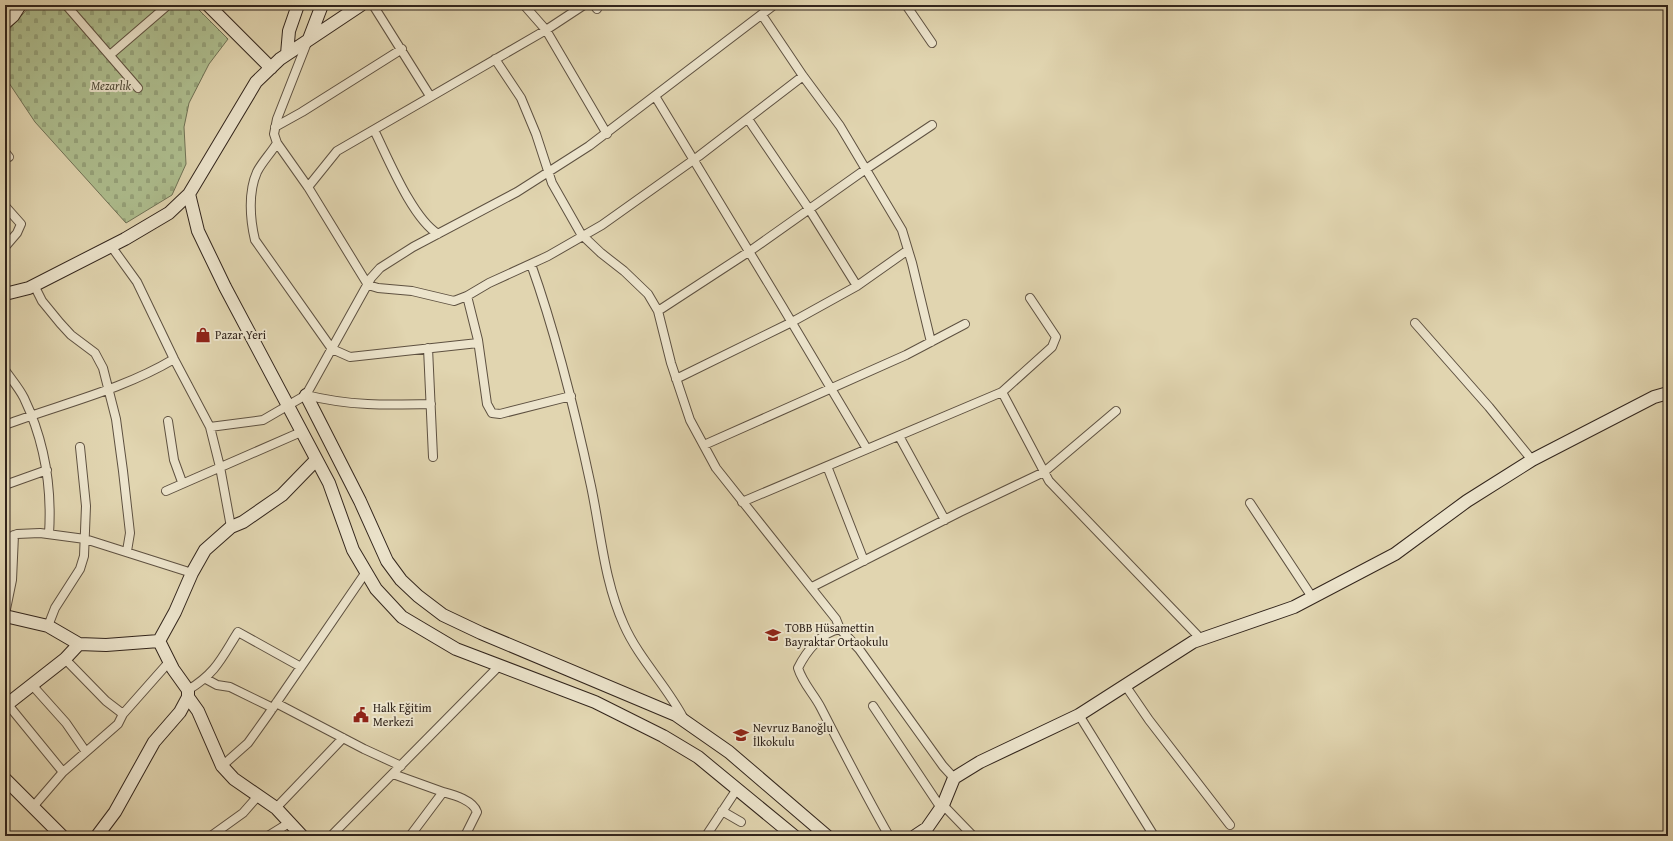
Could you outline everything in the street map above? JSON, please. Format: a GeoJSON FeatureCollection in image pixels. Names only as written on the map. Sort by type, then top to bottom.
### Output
{"type":"FeatureCollection","features":[{"type":"Feature","properties":{"kind":"main road"},"geometry":{"type":"LineString","coordinates":[[5,23],[13,16],[20,5]]}},
{"type":"Feature","properties":{"kind":"main road"},"geometry":{"type":"LineString","coordinates":[[208,5],[271,68]]}},
{"type":"Feature","properties":{"kind":"main road"},"geometry":{"type":"LineString","coordinates":[[287,54],[289,31],[298,5]]}},
{"type":"Feature","properties":{"kind":"main road"},"geometry":{"type":"LineString","coordinates":[[309,39],[322,5]]}},
{"type":"Feature","properties":{"kind":"main road"},"geometry":{"type":"LineString","coordinates":[[5,294],[34,285],[111,246],[169,212],[189,194],[256,82],[287,54],[361,5]]}},
{"type":"Feature","properties":{"kind":"main road"},"geometry":{"type":"LineString","coordinates":[[189,194],[198,231],[288,407],[329,483],[353,550],[376,589],[402,617],[456,649],[595,702],[663,736],[698,757],[794,836]]}},
{"type":"Feature","properties":{"kind":"main road"},"geometry":{"type":"LineString","coordinates":[[915,836],[927,828],[942,807],[954,778],[980,762],[1079,715],[1192,642],[1294,607],[1395,554],[1467,501],[1532,460],[1654,397],[1668,393]]}},
{"type":"Feature","properties":{"kind":"main road"},"geometry":{"type":"LineString","coordinates":[[306,395],[360,501],[388,561],[401,580],[418,596],[443,615],[480,633],[676,715],[729,752],[827,836]]}},
{"type":"Feature","properties":{"kind":"main road"},"geometry":{"type":"LineString","coordinates":[[159,641],[175,612],[192,573],[206,550],[231,527],[243,522],[282,495],[316,460]]}},
{"type":"Feature","properties":{"kind":"main road"},"geometry":{"type":"LineString","coordinates":[[5,615],[48,626],[79,644],[106,645],[159,641]]}},
{"type":"Feature","properties":{"kind":"main road"},"geometry":{"type":"LineString","coordinates":[[159,641],[169,662],[198,711],[222,766],[234,779],[276,808],[302,836]]}},
{"type":"Feature","properties":{"kind":"main road"},"geometry":{"type":"LineString","coordinates":[[6,703],[65,659],[79,644]]}},
{"type":"Feature","properties":{"kind":"main road"},"geometry":{"type":"LineString","coordinates":[[97,836],[116,812],[154,742],[180,712],[188,693]]}},
{"type":"Feature","properties":{"kind":"main road"},"geometry":{"type":"LineString","coordinates":[[5,779],[32,808],[62,836]]}},
{"type":"Feature","properties":{"kind":"street"},"geometry":{"type":"LineString","coordinates":[[66,5],[138,88]]}},
{"type":"Feature","properties":{"kind":"street"},"geometry":{"type":"LineString","coordinates":[[110,55],[168,5]]}},
{"type":"Feature","properties":{"kind":"street"},"geometry":{"type":"LineString","coordinates":[[373,5],[402,49],[430,96]]}},
{"type":"Feature","properties":{"kind":"street"},"geometry":{"type":"LineString","coordinates":[[524,5],[546,30],[606,134]]}},
{"type":"Feature","properties":{"kind":"street"},"geometry":{"type":"LineString","coordinates":[[308,187],[337,151],[546,30],[584,5]]}},
{"type":"Feature","properties":{"kind":"street"},"geometry":{"type":"LineString","coordinates":[[210,427],[263,420],[288,407],[306,395],[371,278],[380,268],[413,247],[550,173],[606,134],[774,5]]}},
{"type":"Feature","properties":{"kind":"street"},"geometry":{"type":"LineString","coordinates":[[906,5],[932,43]]}},
{"type":"Feature","properties":{"kind":"street"},"geometry":{"type":"LineString","coordinates":[[762,15],[803,76],[840,126],[902,230],[931,342]]}},
{"type":"Feature","properties":{"kind":"street"},"geometry":{"type":"LineString","coordinates":[[309,39],[276,127],[274,134],[277,144],[308,187],[368,285],[378,288],[412,291],[454,301],[531,264],[602,225],[694,160],[803,76]]}},
{"type":"Feature","properties":{"kind":"street"},"geometry":{"type":"LineString","coordinates":[[276,127],[402,49]]}},
{"type":"Feature","properties":{"kind":"street"},"geometry":{"type":"LineString","coordinates":[[495,59],[521,98],[536,134],[550,173],[552,183],[583,236],[648,294],[658,312],[676,379],[690,420],[716,468],[836,619],[840,629],[859,649],[943,766],[954,778]]}},
{"type":"Feature","properties":{"kind":"street"},"geometry":{"type":"LineString","coordinates":[[655,96],[750,251],[867,449]]}},
{"type":"Feature","properties":{"kind":"street"},"geometry":{"type":"LineString","coordinates":[[748,119],[809,209],[857,286]]}},
{"type":"Feature","properties":{"kind":"street"},"geometry":{"type":"LineString","coordinates":[[658,312],[750,251],[866,169],[932,125]]}},
{"type":"Feature","properties":{"kind":"street"},"geometry":{"type":"LineString","coordinates":[[374,130],[404,190],[428,228],[438,234]]}},
{"type":"Feature","properties":{"kind":"street"},"geometry":{"type":"LineString","coordinates":[[277,144],[258,171],[253,185],[251,224],[255,240],[332,350],[350,357],[478,343]]}},
{"type":"Feature","properties":{"kind":"street"},"geometry":{"type":"LineString","coordinates":[[5,206],[21,224],[17,233],[5,247]]}},
{"type":"Feature","properties":{"kind":"street"},"geometry":{"type":"LineString","coordinates":[[111,246],[137,282],[174,359],[210,427],[220,468],[231,527]]}},
{"type":"Feature","properties":{"kind":"street"},"geometry":{"type":"LineString","coordinates":[[676,379],[792,322],[857,286],[908,250]]}},
{"type":"Feature","properties":{"kind":"street"},"geometry":{"type":"LineString","coordinates":[[531,264],[544,300],[571,396],[592,492],[608,581],[624,624],[638,651],[666,687],[686,721]]}},
{"type":"Feature","properties":{"kind":"street"},"geometry":{"type":"LineString","coordinates":[[34,285],[42,301],[60,323],[72,335],[95,353],[103,368],[116,419],[130,533],[127,552]]}},
{"type":"Feature","properties":{"kind":"street"},"geometry":{"type":"LineString","coordinates":[[467,296],[478,343],[487,404],[492,413],[500,414],[571,396]]}},
{"type":"Feature","properties":{"kind":"street"},"geometry":{"type":"LineString","coordinates":[[742,502],[1002,392],[1052,347],[1056,337],[1030,298]]}},
{"type":"Feature","properties":{"kind":"street"},"geometry":{"type":"LineString","coordinates":[[1415,323],[1489,407],[1532,460]]}},
{"type":"Feature","properties":{"kind":"street"},"geometry":{"type":"LineString","coordinates":[[704,444],[906,356],[965,324]]}},
{"type":"Feature","properties":{"kind":"street"},"geometry":{"type":"LineString","coordinates":[[428,348],[433,457]]}},
{"type":"Feature","properties":{"kind":"street"},"geometry":{"type":"LineString","coordinates":[[5,425],[109,389],[156,370],[174,359]]}},
{"type":"Feature","properties":{"kind":"street"},"geometry":{"type":"LineString","coordinates":[[5,370],[23,397],[31,415],[47,470],[51,507],[49,534]]}},
{"type":"Feature","properties":{"kind":"street"},"geometry":{"type":"LineString","coordinates":[[1002,392],[1049,481],[1201,639]]}},
{"type":"Feature","properties":{"kind":"street"},"geometry":{"type":"LineString","coordinates":[[306,395],[363,405],[431,404]]}},
{"type":"Feature","properties":{"kind":"street"},"geometry":{"type":"LineString","coordinates":[[812,588],[945,520],[1044,472],[1116,411]]}},
{"type":"Feature","properties":{"kind":"street"},"geometry":{"type":"LineString","coordinates":[[168,422],[174,460],[182,482]]}},
{"type":"Feature","properties":{"kind":"street"},"geometry":{"type":"LineString","coordinates":[[166,491],[182,482],[220,468],[301,432]]}},
{"type":"Feature","properties":{"kind":"street"},"geometry":{"type":"LineString","coordinates":[[899,436],[945,520]]}},
{"type":"Feature","properties":{"kind":"street"},"geometry":{"type":"LineString","coordinates":[[48,626],[55,608],[80,569],[84,556],[86,506],[80,447]]}},
{"type":"Feature","properties":{"kind":"street"},"geometry":{"type":"LineString","coordinates":[[827,466],[864,561]]}},
{"type":"Feature","properties":{"kind":"street"},"geometry":{"type":"LineString","coordinates":[[5,485],[47,470]]}},
{"type":"Feature","properties":{"kind":"street"},"geometry":{"type":"LineString","coordinates":[[1250,503],[1312,597]]}},
{"type":"Feature","properties":{"kind":"street"},"geometry":{"type":"LineString","coordinates":[[5,539],[14,535],[49,534],[85,539],[192,573]]}},
{"type":"Feature","properties":{"kind":"street"},"geometry":{"type":"LineString","coordinates":[[5,615],[12,580],[14,535]]}},
{"type":"Feature","properties":{"kind":"street"},"geometry":{"type":"LineString","coordinates":[[222,766],[248,742],[366,572]]}},
{"type":"Feature","properties":{"kind":"street"},"geometry":{"type":"LineString","coordinates":[[840,629],[835,630],[810,648],[806,652],[798,668],[802,680],[820,706],[889,836]]}},
{"type":"Feature","properties":{"kind":"street"},"geometry":{"type":"LineString","coordinates":[[188,693],[206,679],[217,667],[238,632],[301,667]]}},
{"type":"Feature","properties":{"kind":"street"},"geometry":{"type":"LineString","coordinates":[[65,659],[106,702],[123,714]]}},
{"type":"Feature","properties":{"kind":"street"},"geometry":{"type":"LineString","coordinates":[[32,808],[63,772],[118,724],[123,714],[169,662]]}},
{"type":"Feature","properties":{"kind":"street"},"geometry":{"type":"LineString","coordinates":[[331,836],[500,665]]}},
{"type":"Feature","properties":{"kind":"street"},"geometry":{"type":"LineString","coordinates":[[206,679],[216,685],[230,687],[274,706],[401,766]]}},
{"type":"Feature","properties":{"kind":"street"},"geometry":{"type":"LineString","coordinates":[[32,685],[66,724],[86,752]]}},
{"type":"Feature","properties":{"kind":"street"},"geometry":{"type":"LineString","coordinates":[[1125,685],[1230,825]]}},
{"type":"Feature","properties":{"kind":"street"},"geometry":{"type":"LineString","coordinates":[[6,703],[63,772]]}},
{"type":"Feature","properties":{"kind":"street"},"geometry":{"type":"LineString","coordinates":[[873,706],[942,807],[973,836]]}},
{"type":"Feature","properties":{"kind":"street"},"geometry":{"type":"LineString","coordinates":[[1079,715],[1154,836]]}},
{"type":"Feature","properties":{"kind":"street"},"geometry":{"type":"LineString","coordinates":[[276,808],[343,738]]}},
{"type":"Feature","properties":{"kind":"street"},"geometry":{"type":"LineString","coordinates":[[393,774],[458,797],[476,807],[477,812],[465,836]]}},
{"type":"Feature","properties":{"kind":"street"},"geometry":{"type":"LineString","coordinates":[[706,836],[737,789]]}},
{"type":"Feature","properties":{"kind":"street"},"geometry":{"type":"LineString","coordinates":[[410,836],[443,792]]}},
{"type":"Feature","properties":{"kind":"street"},"geometry":{"type":"LineString","coordinates":[[211,836],[243,813],[258,796]]}},
{"type":"Feature","properties":{"kind":"street"},"geometry":{"type":"LineString","coordinates":[[722,811],[741,822]]}},
{"type":"Feature","properties":{"kind":"street"},"geometry":{"type":"LineString","coordinates":[[268,836],[289,823]]}},
{"type":"Feature","properties":{"kind":"green space","name":"Mezarlık"},"geometry":{"type":"Polygon","coordinates":[[[31,5],[194,5],[228,39],[209,64],[189,103],[184,127],[186,164],[172,195],[126,223],[35,122],[5,77],[5,34],[31,5]]]}},
{"type":"Feature","properties":{"kind":"place","name":"Pazar Yeri"},"geometry":{"type":"Point","coordinates":[203,335]}},
{"type":"Feature","properties":{"kind":"place","name":"TOBB Hüsamettin Bayraktar Ortaokulu"},"geometry":{"type":"Point","coordinates":[773,635]}},
{"type":"Feature","properties":{"kind":"place","name":"Halk Eğitim Merkezi"},"geometry":{"type":"Point","coordinates":[361,715]}},
{"type":"Feature","properties":{"kind":"place","name":"Nevruz Banoğlu İlkokulu"},"geometry":{"type":"Point","coordinates":[741,735]}}]}
